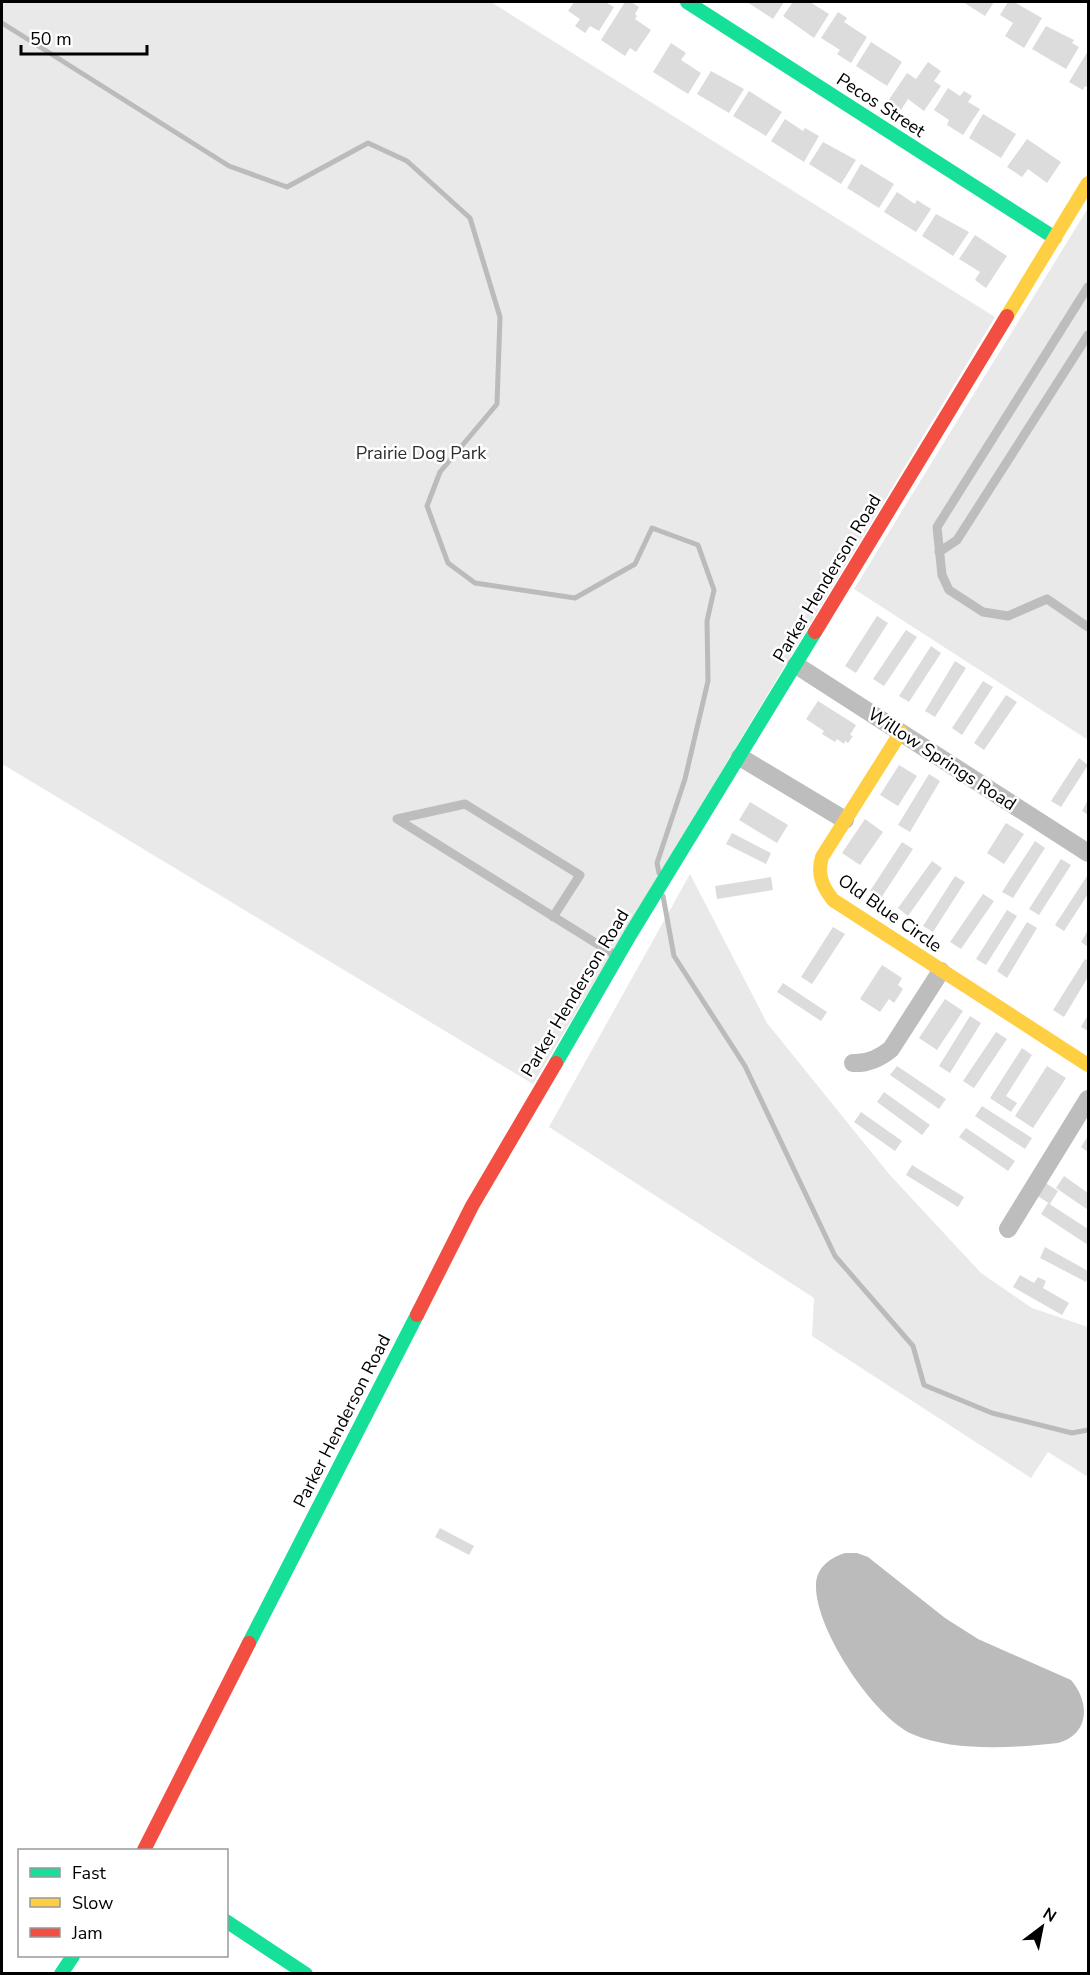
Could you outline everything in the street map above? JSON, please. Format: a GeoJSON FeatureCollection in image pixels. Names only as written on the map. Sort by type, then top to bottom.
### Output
{"type":"FeatureCollection","features":[{"type":"Feature","properties":{"kind":"street","name":"Pecos Street"},"geometry":{"type":"LineString","coordinates":[[687,2],[1055,238]]}},
{"type":"Feature","properties":{"kind":"street","name":"Parker Henderson Road"},"geometry":{"type":"LineString","coordinates":[[145,1849],[467,1215],[630,935],[1089,183]]}},
{"type":"Feature","properties":{"kind":"street","name":"Willow Springs Road"},"geometry":{"type":"LineString","coordinates":[[796,665],[1089,853]]}},
{"type":"Feature","properties":{"kind":"street","name":"Old Blue Circle"},"geometry":{"type":"LineString","coordinates":[[900,732],[822,857],[818,870],[822,887],[833,900],[1089,1065]]}},
{"type":"Feature","properties":{"kind":"street"},"geometry":{"type":"LineString","coordinates":[[740,757],[845,820]]}},
{"type":"Feature","properties":{"kind":"street"},"geometry":{"type":"LineString","coordinates":[[854,1063],[862,1064],[882,1057],[891,1049],[941,971]]}},
{"type":"Feature","properties":{"kind":"street"},"geometry":{"type":"LineString","coordinates":[[1008,1229],[1089,1099]]}},
{"type":"Feature","properties":{"kind":"street"},"geometry":{"type":"LineString","coordinates":[[228,1922],[306,1974]]}},
{"type":"Feature","properties":{"kind":"street"},"geometry":{"type":"LineString","coordinates":[[61,1974],[72,1957]]}},
{"type":"Feature","properties":{"kind":"lane"},"geometry":{"type":"LineString","coordinates":[[1089,287],[936,527],[942,575],[949,590],[983,612],[1008,616],[1047,599],[1089,627]]}},
{"type":"Feature","properties":{"kind":"lane"},"geometry":{"type":"LineString","coordinates":[[939,552],[957,540],[1089,335]]}},
{"type":"Feature","properties":{"kind":"lane"},"geometry":{"type":"LineString","coordinates":[[554,917],[580,875],[465,804],[397,819],[617,957]]}},
{"type":"Feature","properties":{"kind":"green space","name":"Prairie Dog Park"},"geometry":{"type":"Polygon","coordinates":[[[2,2],[491,2],[995,317],[533,1084],[4,765],[2,767],[2,2]]]}},
{"type":"Feature","properties":{"kind":"green space"},"geometry":{"type":"Polygon","coordinates":[[[1088,208],[1088,740],[854,589],[1088,208]]]}},
{"type":"Feature","properties":{"kind":"green space"},"geometry":{"type":"Polygon","coordinates":[[[690,874],[767,1023],[889,1174],[981,1273],[1032,1308],[1088,1327],[1088,1477],[1048,1452],[1031,1478],[812,1336],[814,1298],[549,1127],[690,874]]]}},
{"type":"Feature","properties":{"kind":"shaded area"},"geometry":{"type":"Polygon","coordinates":[[[845,1553],[857,1553],[868,1557],[945,1618],[978,1639],[1071,1680],[1084,1707],[1084,1716],[1076,1732],[1069,1739],[1058,1743],[984,1747],[928,1740],[912,1734],[897,1724],[880,1709],[849,1669],[835,1646],[818,1602],[816,1584],[819,1573],[829,1561],[845,1553]]]}},
{"type":"Feature","properties":{"kind":"building"},"geometry":{"type":"Polygon","coordinates":[[[574,2],[605,2],[614,7],[599,31],[590,26],[585,33],[575,26],[580,19],[568,11],[574,2]]]}},
{"type":"Feature","properties":{"kind":"building"},"geometry":{"type":"Polygon","coordinates":[[[625,2],[631,2],[639,7],[635,19],[651,30],[636,52],[630,48],[625,56],[601,40],[625,2]]]}},
{"type":"Feature","properties":{"kind":"building"},"geometry":{"type":"Polygon","coordinates":[[[747,2],[784,2],[773,19],[747,2]]]}},
{"type":"Feature","properties":{"kind":"building"},"geometry":{"type":"Polygon","coordinates":[[[793,2],[810,2],[829,14],[814,38],[783,16],[793,2]]]}},
{"type":"Feature","properties":{"kind":"building"},"geometry":{"type":"Polygon","coordinates":[[[963,2],[994,2],[985,16],[963,2]]]}},
{"type":"Feature","properties":{"kind":"building"},"geometry":{"type":"Polygon","coordinates":[[[1008,2],[1014,2],[1042,18],[1024,48],[1005,36],[1013,23],[1000,15],[1008,2]]]}},
{"type":"Feature","properties":{"kind":"building"},"geometry":{"type":"Polygon","coordinates":[[[838,12],[847,18],[844,22],[867,37],[851,63],[837,54],[840,50],[821,38],[838,12]]]}},
{"type":"Feature","properties":{"kind":"building"},"geometry":{"type":"Polygon","coordinates":[[[1046,26],[1074,40],[1072,43],[1079,47],[1066,69],[1032,49],[1046,26]]]}},
{"type":"Feature","properties":{"kind":"building"},"geometry":{"type":"Polygon","coordinates":[[[871,42],[902,62],[887,86],[856,66],[871,42]]]}},
{"type":"Feature","properties":{"kind":"building"},"geometry":{"type":"Polygon","coordinates":[[[671,43],[686,53],[681,60],[701,73],[688,94],[653,72],[671,43]]]}},
{"type":"Feature","properties":{"kind":"building"},"geometry":{"type":"Polygon","coordinates":[[[1088,51],[1088,88],[1085,86],[1083,90],[1069,82],[1088,51]]]}},
{"type":"Feature","properties":{"kind":"building"},"geometry":{"type":"Polygon","coordinates":[[[928,62],[941,71],[934,81],[941,86],[924,111],[908,99],[901,110],[888,101],[907,73],[916,79],[928,62]]]}},
{"type":"Feature","properties":{"kind":"building"},"geometry":{"type":"Polygon","coordinates":[[[711,71],[744,89],[729,113],[697,94],[711,71]]]}},
{"type":"Feature","properties":{"kind":"building"},"geometry":{"type":"Polygon","coordinates":[[[948,88],[960,96],[964,91],[972,96],[968,102],[980,109],[963,135],[947,125],[949,120],[934,110],[948,88]]]}},
{"type":"Feature","properties":{"kind":"building"},"geometry":{"type":"Polygon","coordinates":[[[749,91],[782,112],[766,136],[733,116],[749,91]]]}},
{"type":"Feature","properties":{"kind":"building"},"geometry":{"type":"Polygon","coordinates":[[[983,114],[1016,134],[1001,158],[969,138],[983,114]]]}},
{"type":"Feature","properties":{"kind":"building"},"geometry":{"type":"Polygon","coordinates":[[[785,119],[803,131],[805,128],[819,136],[804,162],[771,141],[785,119]]]}},
{"type":"Feature","properties":{"kind":"building"},"geometry":{"type":"Polygon","coordinates":[[[1027,139],[1061,162],[1047,183],[1028,169],[1022,177],[1007,167],[1027,139]]]}},
{"type":"Feature","properties":{"kind":"building"},"geometry":{"type":"Polygon","coordinates":[[[823,142],[856,160],[841,184],[809,164],[823,142]]]}},
{"type":"Feature","properties":{"kind":"building"},"geometry":{"type":"Polygon","coordinates":[[[861,164],[894,184],[879,208],[847,188],[861,164]]]}},
{"type":"Feature","properties":{"kind":"building"},"geometry":{"type":"Polygon","coordinates":[[[897,192],[915,204],[917,200],[931,209],[916,232],[884,212],[897,192]]]}},
{"type":"Feature","properties":{"kind":"building"},"geometry":{"type":"Polygon","coordinates":[[[936,214],[969,232],[953,256],[922,236],[936,214]]]}},
{"type":"Feature","properties":{"kind":"building"},"geometry":{"type":"Polygon","coordinates":[[[975,235],[1007,256],[986,288],[975,280],[980,272],[959,259],[975,235]]]}},
{"type":"Feature","properties":{"kind":"building"},"geometry":{"type":"Polygon","coordinates":[[[877,616],[888,623],[856,673],[845,666],[877,616]]]}},
{"type":"Feature","properties":{"kind":"building"},"geometry":{"type":"Polygon","coordinates":[[[906,630],[917,637],[884,686],[873,679],[906,630]]]}},
{"type":"Feature","properties":{"kind":"building"},"geometry":{"type":"Polygon","coordinates":[[[931,646],[941,653],[909,702],[899,696],[931,646]]]}},
{"type":"Feature","properties":{"kind":"building"},"geometry":{"type":"Polygon","coordinates":[[[955,661],[966,668],[935,717],[925,711],[955,661]]]}},
{"type":"Feature","properties":{"kind":"building"},"geometry":{"type":"Polygon","coordinates":[[[983,681],[993,687],[962,735],[952,728],[983,681]]]}},
{"type":"Feature","properties":{"kind":"building"},"geometry":{"type":"Polygon","coordinates":[[[1006,695],[1017,702],[984,750],[974,743],[1006,695]]]}},
{"type":"Feature","properties":{"kind":"building"},"geometry":{"type":"Polygon","coordinates":[[[818,701],[856,725],[848,743],[845,741],[844,744],[837,739],[835,742],[822,734],[824,731],[806,719],[818,701]]]}},
{"type":"Feature","properties":{"kind":"building"},"geometry":{"type":"Polygon","coordinates":[[[1079,758],[1088,765],[1061,807],[1051,801],[1079,758]]]}},
{"type":"Feature","properties":{"kind":"building"},"geometry":{"type":"Polygon","coordinates":[[[899,765],[917,776],[898,806],[880,795],[899,765]]]}},
{"type":"Feature","properties":{"kind":"building"},"geometry":{"type":"Polygon","coordinates":[[[929,774],[940,781],[910,832],[898,825],[929,774]]]}},
{"type":"Feature","properties":{"kind":"building"},"geometry":{"type":"Polygon","coordinates":[[[1088,800],[1088,815],[1082,811],[1088,800]]]}},
{"type":"Feature","properties":{"kind":"building"},"geometry":{"type":"Polygon","coordinates":[[[750,802],[788,825],[777,843],[739,820],[750,802]]]}},
{"type":"Feature","properties":{"kind":"building"},"geometry":{"type":"Polygon","coordinates":[[[865,819],[883,832],[860,865],[842,853],[865,819]]]}},
{"type":"Feature","properties":{"kind":"building"},"geometry":{"type":"Polygon","coordinates":[[[1006,823],[1024,834],[1004,864],[987,853],[1006,823]]]}},
{"type":"Feature","properties":{"kind":"building"},"geometry":{"type":"Polygon","coordinates":[[[732,833],[771,853],[766,864],[726,844],[732,833]]]}},
{"type":"Feature","properties":{"kind":"building"},"geometry":{"type":"Polygon","coordinates":[[[1035,841],[1045,848],[1013,898],[1002,892],[1035,841]]]}},
{"type":"Feature","properties":{"kind":"building"},"geometry":{"type":"Polygon","coordinates":[[[902,842],[913,849],[881,898],[870,891],[902,842]]]}},
{"type":"Feature","properties":{"kind":"building"},"geometry":{"type":"Polygon","coordinates":[[[1061,859],[1071,865],[1039,915],[1029,909],[1061,859]]]}},
{"type":"Feature","properties":{"kind":"building"},"geometry":{"type":"Polygon","coordinates":[[[932,861],[942,868],[908,916],[898,908],[932,861]]]}},
{"type":"Feature","properties":{"kind":"building"},"geometry":{"type":"Polygon","coordinates":[[[955,876],[965,882],[933,932],[923,926],[955,876]]]}},
{"type":"Feature","properties":{"kind":"building"},"geometry":{"type":"Polygon","coordinates":[[[1087,876],[1088,894],[1064,931],[1055,925],[1087,876]]]}},
{"type":"Feature","properties":{"kind":"building"},"geometry":{"type":"Polygon","coordinates":[[[771,877],[773,890],[717,899],[715,886],[771,877]]]}},
{"type":"Feature","properties":{"kind":"building"},"geometry":{"type":"Polygon","coordinates":[[[983,894],[994,901],[961,949],[950,942],[983,894]]]}},
{"type":"Feature","properties":{"kind":"building"},"geometry":{"type":"Polygon","coordinates":[[[1007,910],[1017,916],[986,965],[976,959],[1007,910]]]}},
{"type":"Feature","properties":{"kind":"building"},"geometry":{"type":"Polygon","coordinates":[[[1027,922],[1037,928],[1007,978],[997,971],[1027,922]]]}},
{"type":"Feature","properties":{"kind":"building"},"geometry":{"type":"Polygon","coordinates":[[[833,927],[845,934],[812,984],[801,977],[833,927]]]}},
{"type":"Feature","properties":{"kind":"building"},"geometry":{"type":"Polygon","coordinates":[[[1088,930],[1088,947],[1081,942],[1088,930]]]}},
{"type":"Feature","properties":{"kind":"building"},"geometry":{"type":"Polygon","coordinates":[[[1085,959],[1088,961],[1088,977],[1064,1017],[1053,1010],[1085,959]]]}},
{"type":"Feature","properties":{"kind":"building"},"geometry":{"type":"Polygon","coordinates":[[[882,965],[902,978],[898,985],[903,989],[894,1003],[889,999],[880,1012],[860,999],[882,965]]]}},
{"type":"Feature","properties":{"kind":"building"},"geometry":{"type":"Polygon","coordinates":[[[783,983],[827,1012],[821,1021],[777,992],[783,983]]]}},
{"type":"Feature","properties":{"kind":"building"},"geometry":{"type":"Polygon","coordinates":[[[945,999],[963,1011],[937,1050],[919,1038],[945,999]]]}},
{"type":"Feature","properties":{"kind":"building"},"geometry":{"type":"Polygon","coordinates":[[[1088,1015],[1088,1031],[1081,1027],[1088,1015]]]}},
{"type":"Feature","properties":{"kind":"building"},"geometry":{"type":"Polygon","coordinates":[[[970,1016],[981,1023],[950,1073],[939,1066],[970,1016]]]}},
{"type":"Feature","properties":{"kind":"building"},"geometry":{"type":"Polygon","coordinates":[[[996,1032],[1007,1039],[974,1088],[963,1081],[996,1032]]]}},
{"type":"Feature","properties":{"kind":"building"},"geometry":{"type":"Polygon","coordinates":[[[1022,1048],[1032,1055],[1006,1096],[1017,1103],[1011,1112],[990,1098],[1022,1048]]]}},
{"type":"Feature","properties":{"kind":"building"},"geometry":{"type":"Polygon","coordinates":[[[897,1066],[946,1099],[939,1109],[890,1075],[897,1066]]]}},
{"type":"Feature","properties":{"kind":"building"},"geometry":{"type":"Polygon","coordinates":[[[1047,1066],[1066,1078],[1033,1128],[1015,1116],[1047,1066]]]}},
{"type":"Feature","properties":{"kind":"building"},"geometry":{"type":"Polygon","coordinates":[[[884,1092],[930,1125],[922,1135],[877,1102],[884,1092]]]}},
{"type":"Feature","properties":{"kind":"building"},"geometry":{"type":"Polygon","coordinates":[[[982,1106],[1032,1138],[1025,1149],[975,1116],[982,1106]]]}},
{"type":"Feature","properties":{"kind":"building"},"geometry":{"type":"Polygon","coordinates":[[[861,1112],[902,1141],[895,1151],[854,1122],[861,1112]]]}},
{"type":"Feature","properties":{"kind":"building"},"geometry":{"type":"Polygon","coordinates":[[[966,1128],[1015,1161],[1008,1171],[959,1137],[966,1128]]]}},
{"type":"Feature","properties":{"kind":"building"},"geometry":{"type":"Polygon","coordinates":[[[1088,1136],[1088,1152],[1081,1147],[1088,1136]]]}},
{"type":"Feature","properties":{"kind":"building"},"geometry":{"type":"Polygon","coordinates":[[[912,1165],[964,1197],[958,1207],[906,1175],[912,1165]]]}},
{"type":"Feature","properties":{"kind":"building"},"geometry":{"type":"Polygon","coordinates":[[[1064,1176],[1088,1193],[1088,1210],[1056,1188],[1064,1176]]]}},
{"type":"Feature","properties":{"kind":"building"},"geometry":{"type":"Polygon","coordinates":[[[1044,1182],[1058,1191],[1050,1204],[1036,1195],[1044,1182]]]}},
{"type":"Feature","properties":{"kind":"building"},"geometry":{"type":"Polygon","coordinates":[[[1048,1203],[1088,1229],[1088,1245],[1041,1214],[1048,1203]]]}},
{"type":"Feature","properties":{"kind":"building"},"geometry":{"type":"Polygon","coordinates":[[[1045,1247],[1088,1271],[1086,1282],[1040,1258],[1045,1247]]]}},
{"type":"Feature","properties":{"kind":"building"},"geometry":{"type":"Polygon","coordinates":[[[1020,1275],[1034,1283],[1038,1277],[1046,1281],[1043,1288],[1069,1303],[1062,1315],[1013,1287],[1020,1275]]]}},
{"type":"Feature","properties":{"kind":"building"},"geometry":{"type":"Polygon","coordinates":[[[440,1528],[474,1546],[469,1555],[435,1537],[440,1528]]]}},
{"type":"Feature","properties":{"kind":"waterway"},"geometry":{"type":"LineString","coordinates":[[2,23],[229,166],[287,187],[368,143],[407,161],[470,218],[500,317],[497,404],[440,472],[427,506],[448,563],[475,583],[575,598],[635,564],[652,528],[698,545],[714,590],[707,621],[708,681],[685,779],[657,863],[659,873]]}},
{"type":"Feature","properties":{"kind":"waterway"},"geometry":{"type":"LineString","coordinates":[[663,896],[674,956],[745,1066],[835,1256],[913,1346],[924,1385],[992,1413],[1072,1433],[1088,1430]]}},
{"type":"Feature","properties":{"kind":"traffic: fast"},"geometry":{"type":"LineString","coordinates":[[687,2],[1055,238]]}},
{"type":"Feature","properties":{"kind":"traffic: fast"},"geometry":{"type":"LineString","coordinates":[[556,1063],[630,935],[815,632]]}},
{"type":"Feature","properties":{"kind":"traffic: fast"},"geometry":{"type":"LineString","coordinates":[[249,1643],[417,1315]]}},
{"type":"Feature","properties":{"kind":"traffic: fast"},"geometry":{"type":"LineString","coordinates":[[228,1922],[306,1974]]}},
{"type":"Feature","properties":{"kind":"traffic: fast"},"geometry":{"type":"LineString","coordinates":[[61,1974],[72,1957]]}},
{"type":"Feature","properties":{"kind":"traffic: slow"},"geometry":{"type":"LineString","coordinates":[[1007,316],[1088,183]]}},
{"type":"Feature","properties":{"kind":"traffic: slow"},"geometry":{"type":"LineString","coordinates":[[901,732],[822,857],[820,874],[826,890],[833,900],[1088,1065]]}},
{"type":"Feature","properties":{"kind":"traffic: jam"},"geometry":{"type":"LineString","coordinates":[[815,632],[1007,316]]}},
{"type":"Feature","properties":{"kind":"traffic: jam"},"geometry":{"type":"LineString","coordinates":[[417,1315],[472,1206],[556,1063]]}},
{"type":"Feature","properties":{"kind":"traffic: jam"},"geometry":{"type":"LineString","coordinates":[[145,1849],[249,1643]]}}]}
